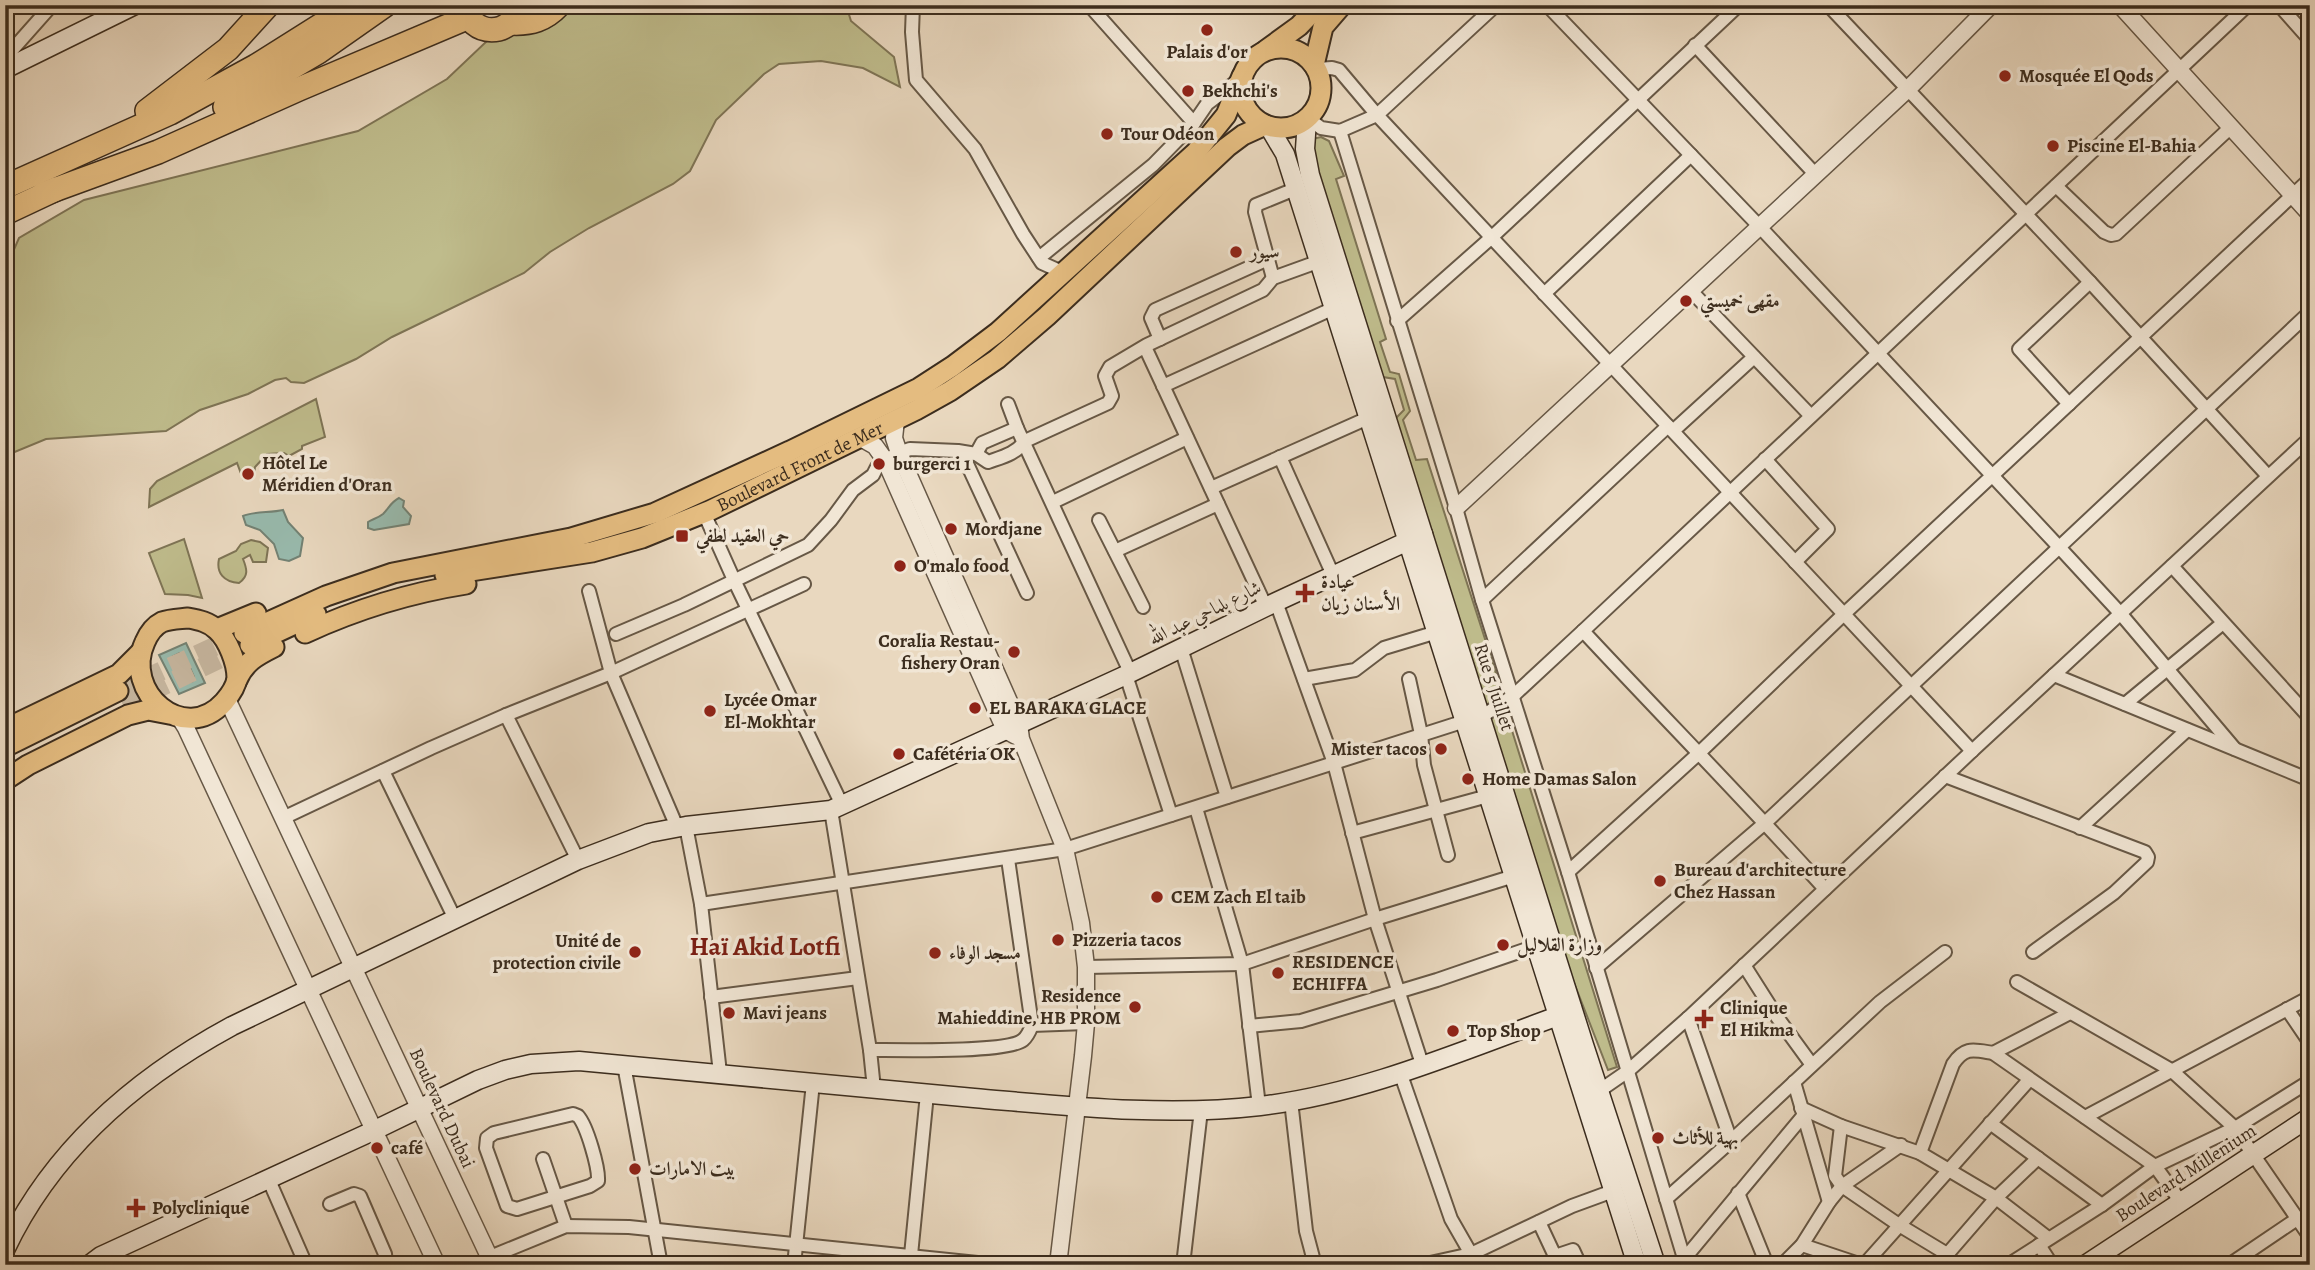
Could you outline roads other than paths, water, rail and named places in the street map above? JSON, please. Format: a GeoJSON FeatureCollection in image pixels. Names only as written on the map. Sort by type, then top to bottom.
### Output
{"type":"FeatureCollection","features":[{"type":"Feature","properties":{"kind":"highway"},"geometry":{"type":"LineString","coordinates":[[5,214],[39,184],[158,104],[228,49],[268,5]]}},
{"type":"Feature","properties":{"kind":"highway"},"geometry":{"type":"LineString","coordinates":[[39,184],[256,66],[353,5]]}},
{"type":"Feature","properties":{"kind":"highway"},"geometry":{"type":"LineString","coordinates":[[39,184],[165,138],[242,99],[318,52],[385,5]]}},
{"type":"Feature","properties":{"kind":"highway"},"geometry":{"type":"LineString","coordinates":[[5,187],[39,184],[158,152],[467,11],[473,23],[485,30],[499,30],[515,14],[533,23],[551,14],[559,5]]}},
{"type":"Feature","properties":{"kind":"main road"},"geometry":{"type":"LineString","coordinates":[[5,69],[135,5]]}},
{"type":"Feature","properties":{"kind":"main road"},"geometry":{"type":"LineString","coordinates":[[217,629],[339,576],[411,555],[461,547],[571,538],[655,513],[919,388],[998,332],[1209,139],[1226,115],[1248,64],[1330,7]]}},
{"type":"Feature","properties":{"kind":"main road"},"geometry":{"type":"LineString","coordinates":[[1316,67],[1323,27],[1330,7]]}},
{"type":"Feature","properties":{"kind":"main road"},"geometry":{"type":"LineString","coordinates":[[1242,76],[1241,95],[1244,105],[1256,120],[1267,126],[1292,127],[1307,119],[1318,105],[1321,96],[1320,77],[1316,67],[1297,51],[1275,48],[1264,51]]}},
{"type":"Feature","properties":{"kind":"main road","name":"Rue 5 Juillet"},"geometry":{"type":"LineString","coordinates":[[1307,119],[1305,149],[1310,175],[1415,538],[1565,1012],[1613,1191],[1637,1265]]}},
{"type":"Feature","properties":{"kind":"main road","name":"Rue 5 Juillet"},"geometry":{"type":"LineString","coordinates":[[1267,126],[1285,154],[1368,418],[1415,538],[1437,632],[1473,719],[1488,796],[1536,946],[1599,1091],[1656,1265]]}},
{"type":"Feature","properties":{"kind":"main road","name":"Boulevard Front de Mer"},"geometry":{"type":"LineString","coordinates":[[571,538],[393,573],[326,596],[247,639],[384,588],[439,576],[592,552],[642,538],[704,513],[896,420],[950,391],[997,359],[1047,316],[1227,146],[1243,135],[1267,126]]}},
{"type":"Feature","properties":{"kind":"main road"},"geometry":{"type":"LineString","coordinates":[[5,780],[28,765],[128,715],[148,710],[193,718],[207,714],[227,698],[249,660],[364,608],[435,589],[582,564],[611,554],[642,538]]}},
{"type":"Feature","properties":{"kind":"main road","name":"شارع بلماحي عبد الله"},"geometry":{"type":"LineString","coordinates":[[5,1250],[57,1166],[86,1133],[156,1072],[193,1047],[232,1026],[578,860],[649,833],[681,826],[836,807],[1015,731],[1128,673],[1415,538]]}},
{"type":"Feature","properties":{"kind":"main road"},"geometry":{"type":"LineString","coordinates":[[174,716],[150,697],[139,667],[140,653],[147,637],[158,624],[166,620],[188,618],[203,621],[217,629],[230,651],[237,680]]}},
{"type":"Feature","properties":{"kind":"main road"},"geometry":{"type":"LineString","coordinates":[[5,729],[119,674],[140,653]]}},
{"type":"Feature","properties":{"kind":"main road"},"geometry":{"type":"LineString","coordinates":[[5,747],[120,698],[5,764]]}},
{"type":"Feature","properties":{"kind":"main road"},"geometry":{"type":"LineString","coordinates":[[100,1262],[268,1178],[478,1080],[531,1064],[579,1062],[624,1065],[1076,1107],[1201,1110],[1291,1101],[1367,1084],[1565,1012]]}},
{"type":"Feature","properties":{"kind":"main road","name":"Boulevard Millenium"},"geometry":{"type":"LineString","coordinates":[[2085,1265],[2310,1117]]}},
{"type":"Feature","properties":{"kind":"street"},"geometry":{"type":"LineString","coordinates":[[5,58],[52,5]]}},
{"type":"Feature","properties":{"kind":"street"},"geometry":{"type":"LineString","coordinates":[[913,5],[916,79],[975,149],[1042,263],[1062,272]]}},
{"type":"Feature","properties":{"kind":"street"},"geometry":{"type":"LineString","coordinates":[[1089,5],[1194,123]]}},
{"type":"Feature","properties":{"kind":"street"},"geometry":{"type":"LineString","coordinates":[[1307,119],[1321,128],[1340,131],[1377,115],[1496,5]]}},
{"type":"Feature","properties":{"kind":"street"},"geometry":{"type":"LineString","coordinates":[[1547,5],[1760,227],[2059,547],[2120,613],[2235,749]]}},
{"type":"Feature","properties":{"kind":"street"},"geometry":{"type":"LineString","coordinates":[[1397,321],[1492,237],[1739,5]]}},
{"type":"Feature","properties":{"kind":"street"},"geometry":{"type":"LineString","coordinates":[[1828,5],[2090,282],[2268,476]]}},
{"type":"Feature","properties":{"kind":"street"},"geometry":{"type":"LineString","coordinates":[[1456,508],[1908,89],[1991,5]]}},
{"type":"Feature","properties":{"kind":"street"},"geometry":{"type":"LineString","coordinates":[[2120,5],[2310,214]]}},
{"type":"Feature","properties":{"kind":"street"},"geometry":{"type":"LineString","coordinates":[[701,904],[1065,849],[1473,719],[1513,696],[2248,5]]}},
{"type":"Feature","properties":{"kind":"street"},"geometry":{"type":"LineString","coordinates":[[2279,5],[2310,40]]}},
{"type":"Feature","properties":{"kind":"street"},"geometry":{"type":"LineString","coordinates":[[1695,45],[1816,174]]}},
{"type":"Feature","properties":{"kind":"street"},"geometry":{"type":"LineString","coordinates":[[1316,67],[1339,70],[1377,115],[1972,751]]}},
{"type":"Feature","properties":{"kind":"street"},"geometry":{"type":"LineString","coordinates":[[1039,258],[1153,165],[1194,123],[1207,104],[1242,76]]}},
{"type":"Feature","properties":{"kind":"street"},"geometry":{"type":"LineString","coordinates":[[2056,186],[2104,232],[2116,234],[2231,127]]}},
{"type":"Feature","properties":{"kind":"street"},"geometry":{"type":"LineString","coordinates":[[1340,131],[1482,600],[1569,872],[1685,1261]]}},
{"type":"Feature","properties":{"kind":"street"},"geometry":{"type":"LineString","coordinates":[[1544,293],[1691,155]]}},
{"type":"Feature","properties":{"kind":"street"},"geometry":{"type":"LineString","coordinates":[[1569,872],[2310,179]]}},
{"type":"Feature","properties":{"kind":"street"},"geometry":{"type":"LineString","coordinates":[[1273,278],[1255,212],[1256,205],[1296,189]]}},
{"type":"Feature","properties":{"kind":"street"},"geometry":{"type":"LineString","coordinates":[[1160,339],[1151,318],[1155,310],[1268,259]]}},
{"type":"Feature","properties":{"kind":"street"},"geometry":{"type":"LineString","coordinates":[[616,635],[808,545],[853,490],[892,456],[910,449],[976,453],[988,462],[1007,456],[1025,442],[1108,403],[1112,396],[1105,376],[1108,369],[1160,339],[1263,290],[1273,278],[1320,261]]}},
{"type":"Feature","properties":{"kind":"street"},"geometry":{"type":"LineString","coordinates":[[2069,404],[2019,349],[2090,282]]}},
{"type":"Feature","properties":{"kind":"street"},"geometry":{"type":"LineString","coordinates":[[1691,291],[1811,416]]}},
{"type":"Feature","properties":{"kind":"street"},"geometry":{"type":"LineString","coordinates":[[1163,386],[1334,308]]}},
{"type":"Feature","properties":{"kind":"street"},"geometry":{"type":"LineString","coordinates":[[1596,968],[1766,823],[2310,312]]}},
{"type":"Feature","properties":{"kind":"street"},"geometry":{"type":"LineString","coordinates":[[1145,347],[1218,504],[1271,605],[1304,678],[1334,763],[1375,919],[1422,1064]]}},
{"type":"Feature","properties":{"kind":"street"},"geometry":{"type":"LineString","coordinates":[[1482,600],[1671,428],[1754,357]]}},
{"type":"Feature","properties":{"kind":"street"},"geometry":{"type":"LineString","coordinates":[[1008,404],[1128,673],[1171,815]]}},
{"type":"Feature","properties":{"kind":"street"},"geometry":{"type":"LineString","coordinates":[[1211,488],[1368,418]]}},
{"type":"Feature","properties":{"kind":"street"},"geometry":{"type":"LineString","coordinates":[[896,420],[892,456],[1065,849],[1081,923],[1086,967],[1086,1023],[1058,1265]]}},
{"type":"Feature","properties":{"kind":"street"},"geometry":{"type":"LineString","coordinates":[[976,453],[982,443],[1017,428]]}},
{"type":"Feature","properties":{"kind":"street"},"geometry":{"type":"LineString","coordinates":[[859,438],[892,456]]}},
{"type":"Feature","properties":{"kind":"street"},"geometry":{"type":"LineString","coordinates":[[1053,502],[1187,438]]}},
{"type":"Feature","properties":{"kind":"street"},"geometry":{"type":"LineString","coordinates":[[1599,1091],[1628,1070],[1688,1018],[2310,438]]}},
{"type":"Feature","properties":{"kind":"street"},"geometry":{"type":"LineString","coordinates":[[962,453],[1027,593]]}},
{"type":"Feature","properties":{"kind":"street"},"geometry":{"type":"LineString","coordinates":[[1280,457],[1333,575]]}},
{"type":"Feature","properties":{"kind":"street"},"geometry":{"type":"LineString","coordinates":[[1765,459],[1828,529],[1795,562]]}},
{"type":"Feature","properties":{"kind":"street"},"geometry":{"type":"LineString","coordinates":[[1115,551],[1218,504]]}},
{"type":"Feature","properties":{"kind":"street"},"geometry":{"type":"LineString","coordinates":[[704,513],[836,807],[844,883],[874,1088]]}},
{"type":"Feature","properties":{"kind":"street"},"geometry":{"type":"LineString","coordinates":[[1099,520],[1143,607]]}},
{"type":"Feature","properties":{"kind":"street"},"geometry":{"type":"LineString","coordinates":[[2172,566],[2310,718]]}},
{"type":"Feature","properties":{"kind":"street"},"geometry":{"type":"LineString","coordinates":[[283,818],[506,715],[611,673],[804,584]]}},
{"type":"Feature","properties":{"kind":"street"},"geometry":{"type":"LineString","coordinates":[[589,592],[611,673],[681,826],[701,904],[720,1073]]}},
{"type":"Feature","properties":{"kind":"street"},"geometry":{"type":"LineString","coordinates":[[2125,704],[2223,623]]}},
{"type":"Feature","properties":{"kind":"street"},"geometry":{"type":"LineString","coordinates":[[1583,631],[1766,823],[1825,889]]}},
{"type":"Feature","properties":{"kind":"street"},"geometry":{"type":"LineString","coordinates":[[1304,678],[1356,670],[1384,648],[1437,632]]}},
{"type":"Feature","properties":{"kind":"street"},"geometry":{"type":"LineString","coordinates":[[1181,648],[1227,797]]}},
{"type":"Feature","properties":{"kind":"street"},"geometry":{"type":"LineString","coordinates":[[2054,675],[2307,776]]}},
{"type":"Feature","properties":{"kind":"street"},"geometry":{"type":"LineString","coordinates":[[1409,679],[1421,734],[1424,765],[1448,855]]}},
{"type":"Feature","properties":{"kind":"street","name":"Boulevard Dubai"},"geometry":{"type":"LineString","coordinates":[[227,698],[491,1261]]}},
{"type":"Feature","properties":{"kind":"street"},"geometry":{"type":"LineString","coordinates":[[506,715],[578,860]]}},
{"type":"Feature","properties":{"kind":"street"},"geometry":{"type":"LineString","coordinates":[[174,716],[186,728],[437,1265]]}},
{"type":"Feature","properties":{"kind":"street"},"geometry":{"type":"LineString","coordinates":[[2080,828],[2187,730]]}},
{"type":"Feature","properties":{"kind":"street"},"geometry":{"type":"LineString","coordinates":[[383,771],[455,919]]}},
{"type":"Feature","properties":{"kind":"street"},"geometry":{"type":"LineString","coordinates":[[1945,776],[2145,852],[2148,857],[2147,862],[2113,893],[2033,952]]}},
{"type":"Feature","properties":{"kind":"street"},"geometry":{"type":"LineString","coordinates":[[1352,833],[1488,796]]}},
{"type":"Feature","properties":{"kind":"street"},"geometry":{"type":"LineString","coordinates":[[1196,808],[1242,964],[1259,1106]]}},
{"type":"Feature","properties":{"kind":"street"},"geometry":{"type":"LineString","coordinates":[[870,1050],[999,1046],[1022,1041],[1032,1025],[1008,859]]}},
{"type":"Feature","properties":{"kind":"street"},"geometry":{"type":"LineString","coordinates":[[1086,967],[1242,964],[1514,876]]}},
{"type":"Feature","properties":{"kind":"street"},"geometry":{"type":"LineString","coordinates":[[1249,1026],[1301,1021],[1536,946]]}},
{"type":"Feature","properties":{"kind":"street"},"geometry":{"type":"LineString","coordinates":[[1666,1199],[1880,1002],[1945,952]]}},
{"type":"Feature","properties":{"kind":"street"},"geometry":{"type":"LineString","coordinates":[[1744,965],[1812,1065]]}},
{"type":"Feature","properties":{"kind":"street"},"geometry":{"type":"LineString","coordinates":[[711,997],[858,978]]}},
{"type":"Feature","properties":{"kind":"street"},"geometry":{"type":"LineString","coordinates":[[2017,982],[2171,1070],[2235,1128],[2310,1237]]}},
{"type":"Feature","properties":{"kind":"street"},"geometry":{"type":"LineString","coordinates":[[2085,1117],[2310,997]]}},
{"type":"Feature","properties":{"kind":"street"},"geometry":{"type":"LineString","coordinates":[[2287,1009],[2310,1043]]}},
{"type":"Feature","properties":{"kind":"street"},"geometry":{"type":"LineString","coordinates":[[1993,1053],[2070,1013]]}},
{"type":"Feature","properties":{"kind":"street"},"geometry":{"type":"LineString","coordinates":[[1688,1018],[1731,1141]]}},
{"type":"Feature","properties":{"kind":"street"},"geometry":{"type":"LineString","coordinates":[[1032,1025],[1086,1023]]}},
{"type":"Feature","properties":{"kind":"street"},"geometry":{"type":"LineString","coordinates":[[1920,1153],[1953,1064],[1959,1055],[1974,1050],[1993,1053],[2155,1166],[2181,1202]]}},
{"type":"Feature","properties":{"kind":"street"},"geometry":{"type":"LineString","coordinates":[[624,1065],[661,1265]]}},
{"type":"Feature","properties":{"kind":"street"},"geometry":{"type":"LineString","coordinates":[[1400,1072],[1451,1219],[1472,1259]]}},
{"type":"Feature","properties":{"kind":"street"},"geometry":{"type":"LineString","coordinates":[[1802,1245],[1863,1265],[2029,1080]]}},
{"type":"Feature","properties":{"kind":"street"},"geometry":{"type":"LineString","coordinates":[[2008,1265],[2102,1205],[2155,1166],[2235,1128],[2310,1081]]}},
{"type":"Feature","properties":{"kind":"street"},"geometry":{"type":"LineString","coordinates":[[1794,1082],[1829,1202]]}},
{"type":"Feature","properties":{"kind":"street"},"geometry":{"type":"LineString","coordinates":[[794,1265],[813,1083]]}},
{"type":"Feature","properties":{"kind":"street"},"geometry":{"type":"LineString","coordinates":[[910,1260],[927,1094]]}},
{"type":"Feature","properties":{"kind":"street"},"geometry":{"type":"LineString","coordinates":[[1291,1101],[1306,1231],[1315,1265]]}},
{"type":"Feature","properties":{"kind":"street"},"geometry":{"type":"LineString","coordinates":[[1183,1265],[1201,1110]]}},
{"type":"Feature","properties":{"kind":"street"},"geometry":{"type":"LineString","coordinates":[[1802,1112],[1920,1153],[1996,1198],[2043,1242],[2052,1265]]}},
{"type":"Feature","properties":{"kind":"street"},"geometry":{"type":"LineString","coordinates":[[1685,1261],[1802,1112]]}},
{"type":"Feature","properties":{"kind":"street"},"geometry":{"type":"LineString","coordinates":[[566,1115],[578,1116],[584,1125],[598,1181],[555,1197],[517,1209],[507,1206],[486,1148],[486,1138],[494,1133],[566,1115]]}},
{"type":"Feature","properties":{"kind":"street"},"geometry":{"type":"LineString","coordinates":[[1990,1123],[2102,1205]]}},
{"type":"Feature","properties":{"kind":"street"},"geometry":{"type":"LineString","coordinates":[[1841,1126],[1835,1176],[1842,1186],[1947,1254]]}},
{"type":"Feature","properties":{"kind":"street"},"geometry":{"type":"LineString","coordinates":[[1782,1265],[1802,1245],[1842,1186],[1901,1145]]}},
{"type":"Feature","properties":{"kind":"street"},"geometry":{"type":"LineString","coordinates":[[1938,1265],[1996,1198],[2038,1158]]}},
{"type":"Feature","properties":{"kind":"street"},"geometry":{"type":"LineString","coordinates":[[543,1159],[566,1226]]}},
{"type":"Feature","properties":{"kind":"street"},"geometry":{"type":"LineString","coordinates":[[268,1178],[306,1265]]}},
{"type":"Feature","properties":{"kind":"street"},"geometry":{"type":"LineString","coordinates":[[1421,1265],[1472,1259],[1572,1206],[1613,1191]]}},
{"type":"Feature","properties":{"kind":"street"},"geometry":{"type":"LineString","coordinates":[[1738,1193],[1767,1265]]}},
{"type":"Feature","properties":{"kind":"street"},"geometry":{"type":"LineString","coordinates":[[330,1204],[354,1194],[360,1196],[385,1254],[384,1265]]}},
{"type":"Feature","properties":{"kind":"street"},"geometry":{"type":"LineString","coordinates":[[2229,1265],[2297,1219]]}},
{"type":"Feature","properties":{"kind":"street"},"geometry":{"type":"LineString","coordinates":[[1539,1222],[1554,1254],[1573,1250],[1580,1265]]}},
{"type":"Feature","properties":{"kind":"street"},"geometry":{"type":"LineString","coordinates":[[491,1261],[566,1226],[629,1227],[795,1244],[910,1260],[997,1265]]}},
{"type":"Feature","properties":{"kind":"water"},"geometry":{"type":"Polygon","coordinates":[[[399,498],[404,501],[403,507],[411,516],[409,524],[374,530],[368,528],[368,522],[383,514],[399,498]]]}},
{"type":"Feature","properties":{"kind":"water"},"geometry":{"type":"Polygon","coordinates":[[[283,510],[288,522],[303,538],[300,556],[289,561],[279,559],[274,544],[260,530],[246,525],[243,516],[283,510]]]}},
{"type":"Feature","properties":{"kind":"water"},"geometry":{"type":"Polygon","coordinates":[[[186,643],[205,683],[179,694],[159,655],[186,643]]]}},
{"type":"Feature","properties":{"kind":"tunnel"},"geometry":{"type":"LineString","coordinates":[[118,691],[244,633]]}},
{"type":"Feature","properties":{"kind":"tunnel"},"geometry":{"type":"LineString","coordinates":[[123,705],[245,647]]}},
{"type":"Feature","properties":{"kind":"place","name":"Palais d'or"},"geometry":{"type":"Point","coordinates":[1207,30]}},
{"type":"Feature","properties":{"kind":"place","name":"Mosquée El Qods"},"geometry":{"type":"Point","coordinates":[2005,76]}},
{"type":"Feature","properties":{"kind":"place","name":"Bekhchi's"},"geometry":{"type":"Point","coordinates":[1188,91]}},
{"type":"Feature","properties":{"kind":"place","name":"Tour Odéon"},"geometry":{"type":"Point","coordinates":[1107,134]}},
{"type":"Feature","properties":{"kind":"place","name":"Piscine El-Bahia"},"geometry":{"type":"Point","coordinates":[2053,146]}},
{"type":"Feature","properties":{"kind":"place","name":"سيور"},"geometry":{"type":"Point","coordinates":[1236,252]}},
{"type":"Feature","properties":{"kind":"place","name":"مقهى خميستي"},"geometry":{"type":"Point","coordinates":[1686,301]}},
{"type":"Feature","properties":{"kind":"place","name":"burgerci 1"},"geometry":{"type":"Point","coordinates":[879,464]}},
{"type":"Feature","properties":{"kind":"place","name":"Hôtel Le Méridien d'Oran"},"geometry":{"type":"Point","coordinates":[248,474]}},
{"type":"Feature","properties":{"kind":"place","name":"Mordjane"},"geometry":{"type":"Point","coordinates":[951,529]}},
{"type":"Feature","properties":{"kind":"place","name":"حي العقيد لطفي"},"geometry":{"type":"Point","coordinates":[682,536]}},
{"type":"Feature","properties":{"kind":"place","name":"O'malo food"},"geometry":{"type":"Point","coordinates":[900,566]}},
{"type":"Feature","properties":{"kind":"place","name":"عيادة الأسنان زيان"},"geometry":{"type":"Point","coordinates":[1305,593]}},
{"type":"Feature","properties":{"kind":"place","name":"Coralia Restau- fishery Oran"},"geometry":{"type":"Point","coordinates":[1014,652]}},
{"type":"Feature","properties":{"kind":"place","name":"EL BARAKA GLACE"},"geometry":{"type":"Point","coordinates":[975,708]}},
{"type":"Feature","properties":{"kind":"place","name":"Lycée Omar El-Mokhtar"},"geometry":{"type":"Point","coordinates":[710,711]}},
{"type":"Feature","properties":{"kind":"place","name":"Mister tacos"},"geometry":{"type":"Point","coordinates":[1441,749]}},
{"type":"Feature","properties":{"kind":"place","name":"Cafétéria OK"},"geometry":{"type":"Point","coordinates":[899,754]}},
{"type":"Feature","properties":{"kind":"place","name":"Home Damas Salon"},"geometry":{"type":"Point","coordinates":[1468,779]}},
{"type":"Feature","properties":{"kind":"place","name":"Bureau d'architecture Chez Hassan"},"geometry":{"type":"Point","coordinates":[1660,881]}},
{"type":"Feature","properties":{"kind":"place","name":"CEM Zach El taib"},"geometry":{"type":"Point","coordinates":[1157,897]}},
{"type":"Feature","properties":{"kind":"place","name":"Pizzeria tacos"},"geometry":{"type":"Point","coordinates":[1058,940]}},
{"type":"Feature","properties":{"kind":"place","name":"وزارة القلاليل"},"geometry":{"type":"Point","coordinates":[1503,945]}},
{"type":"Feature","properties":{"kind":"place","name":"Unité de protection civile"},"geometry":{"type":"Point","coordinates":[635,952]}},
{"type":"Feature","properties":{"kind":"place","name":"مسجد الوفاء"},"geometry":{"type":"Point","coordinates":[935,953]}},
{"type":"Feature","properties":{"kind":"place","name":"RESIDENCE ECHIFFA"},"geometry":{"type":"Point","coordinates":[1278,973]}},
{"type":"Feature","properties":{"kind":"place","name":"Residence Mahieddine, HB PROM"},"geometry":{"type":"Point","coordinates":[1135,1007]}},
{"type":"Feature","properties":{"kind":"place","name":"Mavi jeans"},"geometry":{"type":"Point","coordinates":[729,1013]}},
{"type":"Feature","properties":{"kind":"place","name":"Clinique El Hikma"},"geometry":{"type":"Point","coordinates":[1704,1019]}},
{"type":"Feature","properties":{"kind":"place","name":"Top Shop"},"geometry":{"type":"Point","coordinates":[1453,1031]}},
{"type":"Feature","properties":{"kind":"place","name":"بهية للأثاث"},"geometry":{"type":"Point","coordinates":[1658,1138]}},
{"type":"Feature","properties":{"kind":"place","name":"café"},"geometry":{"type":"Point","coordinates":[377,1148]}},
{"type":"Feature","properties":{"kind":"place","name":"بيت الامارات"},"geometry":{"type":"Point","coordinates":[635,1169]}},
{"type":"Feature","properties":{"kind":"place","name":"Polyclinique"},"geometry":{"type":"Point","coordinates":[136,1208]}},
{"type":"Feature","properties":{"kind":"district","name":"Haï Akid Lotfi"},"geometry":{"type":"Point","coordinates":[765,946]}}]}
